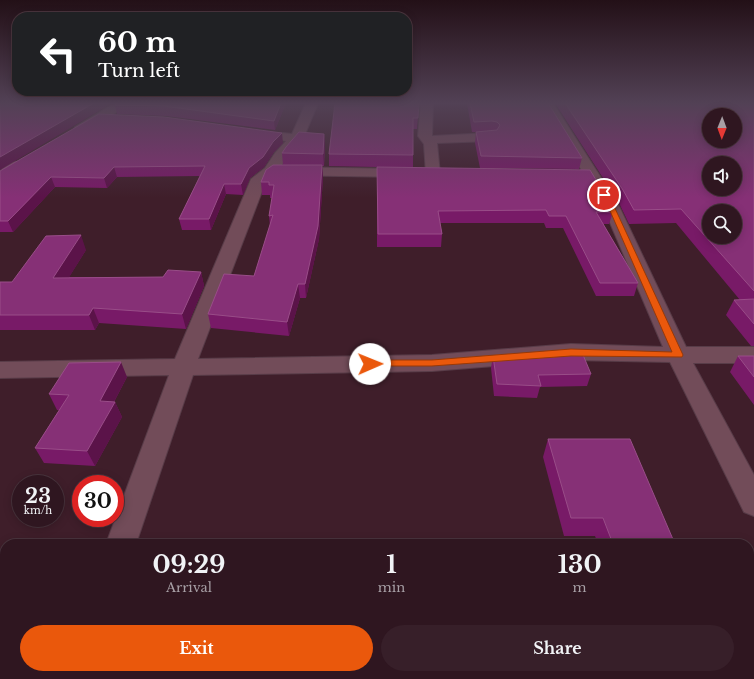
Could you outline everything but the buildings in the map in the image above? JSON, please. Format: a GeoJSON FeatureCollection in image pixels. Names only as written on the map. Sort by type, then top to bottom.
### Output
{"type":"FeatureCollection","features":[{"type":"Feature","properties":{"kind":"street"},"geometry":{"type":"LineString","coordinates":[[66,138],[72,135]]}},
{"type":"Feature","properties":{"kind":"street"},"geometry":{"type":"LineString","coordinates":[[273,135],[296,139]]}},
{"type":"Feature","properties":{"kind":"street"},"geometry":{"type":"LineString","coordinates":[[123,539],[194,338],[236,239],[258,179],[271,171],[280,156],[296,139],[298,135]]}},
{"type":"Feature","properties":{"kind":"street"},"geometry":{"type":"LineString","coordinates":[[271,171],[440,174],[431,144],[425,135]]}},
{"type":"Feature","properties":{"kind":"street"},"geometry":{"type":"LineString","coordinates":[[563,135],[585,176],[610,204],[678,355],[754,503]]}},
{"type":"Feature","properties":{"kind":"street"},"geometry":{"type":"LineString","coordinates":[[428,140],[490,137]]}},
{"type":"Feature","properties":{"kind":"street"},"geometry":{"type":"LineString","coordinates":[[0,177],[32,157]]}},
{"type":"Feature","properties":{"kind":"street"},"geometry":{"type":"LineString","coordinates":[[0,165],[19,165]]}},
{"type":"Feature","properties":{"kind":"street"},"geometry":{"type":"LineString","coordinates":[[0,370],[432,363],[571,352],[678,355],[754,354]]}},
{"type":"Feature","properties":{"kind":"route"},"geometry":{"type":"LineString","coordinates":[[370,364],[432,363],[571,352],[678,355],[610,204],[604,195]]}}]}
